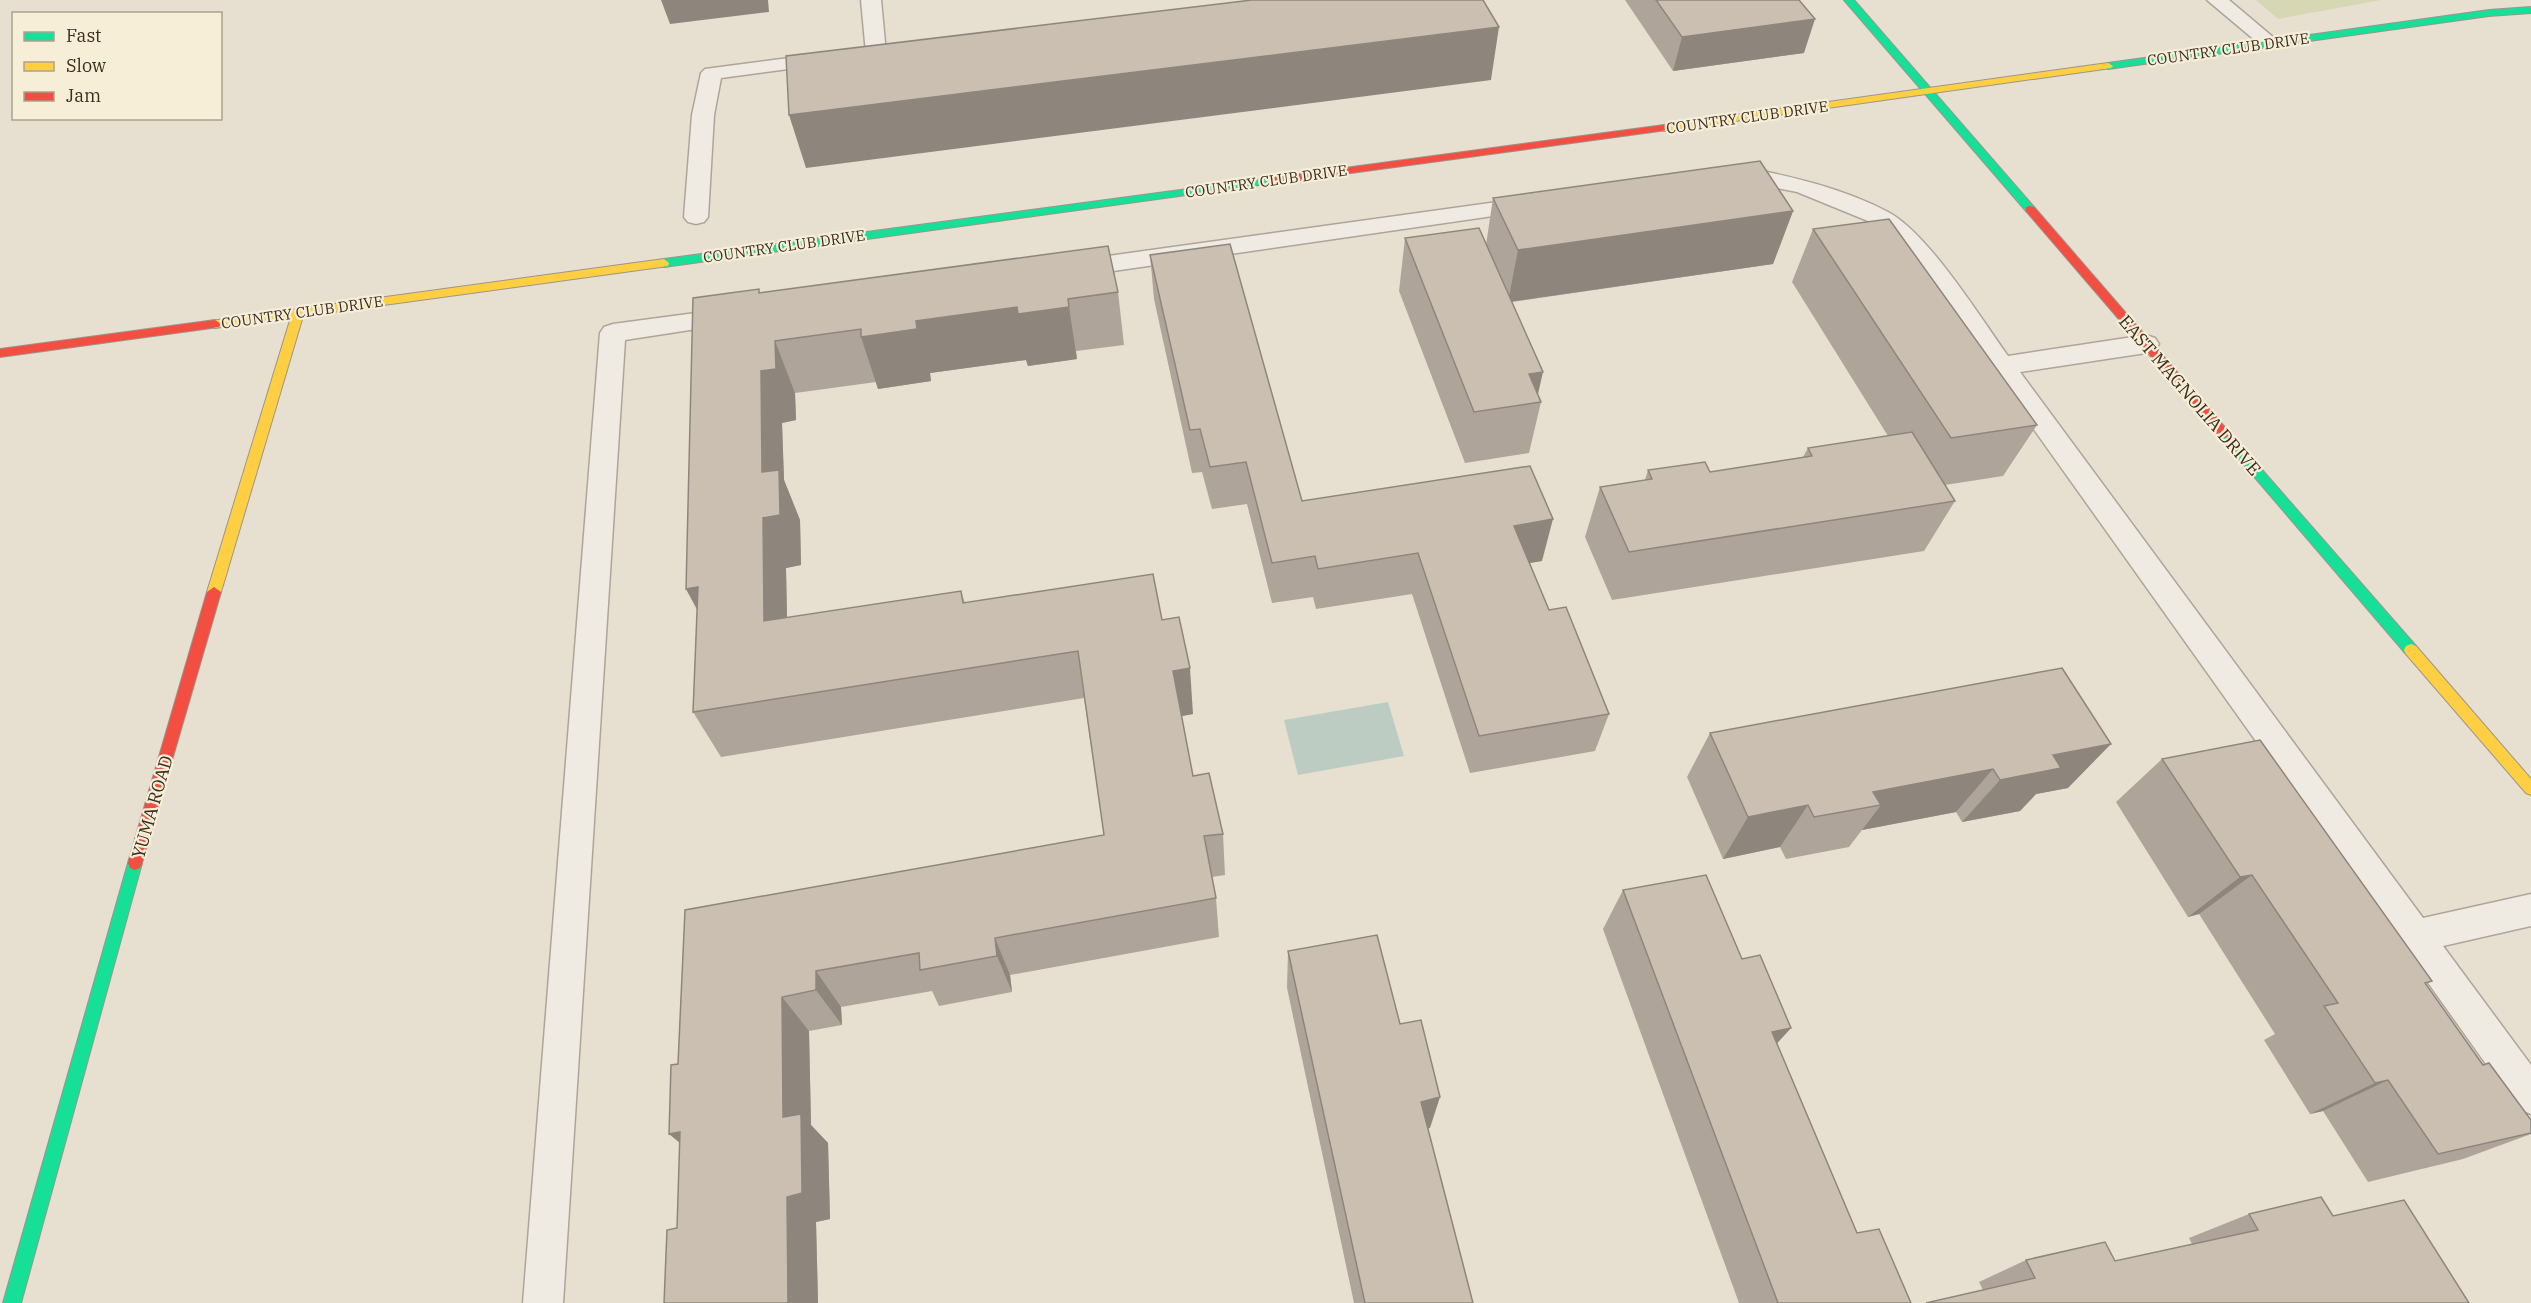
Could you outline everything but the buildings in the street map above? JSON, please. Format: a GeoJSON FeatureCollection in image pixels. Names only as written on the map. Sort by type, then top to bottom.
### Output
{"type":"FeatureCollection","features":[{"type":"Feature","properties":{"kind":"street","name":"EAST MAGNOLIA DRIVE"},"geometry":{"type":"LineString","coordinates":[[1849,0],[2531,789]]}},
{"type":"Feature","properties":{"kind":"street","name":"COUNTRY CLUB DRIVE"},"geometry":{"type":"LineString","coordinates":[[0,353],[1928,92],[2270,43],[2531,10]]}},
{"type":"Feature","properties":{"kind":"street","name":"YUMA ROAD"},"geometry":{"type":"LineString","coordinates":[[12,1303],[60,1124],[208,612],[298,313]]}},
{"type":"Feature","properties":{"kind":"lane"},"geometry":{"type":"LineString","coordinates":[[871,0],[876,53]]}},
{"type":"Feature","properties":{"kind":"lane"},"geometry":{"type":"LineString","coordinates":[[2217,0],[2270,43]]}},
{"type":"Feature","properties":{"kind":"lane"},"geometry":{"type":"LineString","coordinates":[[696,217],[703,115],[712,73],[899,51]]}},
{"type":"Feature","properties":{"kind":"lane"},"geometry":{"type":"LineString","coordinates":[[1708,179],[1743,174],[1803,186],[1881,218],[1917,249],[2531,1096]]}},
{"type":"Feature","properties":{"kind":"lane"},"geometry":{"type":"LineString","coordinates":[[1051,272],[1556,201]]}},
{"type":"Feature","properties":{"kind":"lane"},"geometry":{"type":"LineString","coordinates":[[543,1303],[613,333],[755,313]]}},
{"type":"Feature","properties":{"kind":"lane"},"geometry":{"type":"LineString","coordinates":[[2002,366],[2146,344]]}},
{"type":"Feature","properties":{"kind":"lane"},"geometry":{"type":"LineString","coordinates":[[2415,936],[2531,910]]}},
{"type":"Feature","properties":{"kind":"green space"},"geometry":{"type":"Polygon","coordinates":[[[2256,0],[2381,0],[2278,19],[2256,0]]]}},
{"type":"Feature","properties":{"kind":"shaded area"},"geometry":{"type":"Polygon","coordinates":[[[1388,702],[1404,756],[1298,775],[1284,720],[1388,702]]]}},
{"type":"Feature","properties":{"kind":"traffic: fast"},"geometry":{"type":"LineString","coordinates":[[1849,0],[2030,209]]}},
{"type":"Feature","properties":{"kind":"traffic: fast"},"geometry":{"type":"LineString","coordinates":[[2108,66],[2489,13],[2531,10]]}},
{"type":"Feature","properties":{"kind":"traffic: fast"},"geometry":{"type":"LineString","coordinates":[[664,263],[1270,181]]}},
{"type":"Feature","properties":{"kind":"traffic: fast"},"geometry":{"type":"LineString","coordinates":[[2225,435],[2411,650]]}},
{"type":"Feature","properties":{"kind":"traffic: fast"},"geometry":{"type":"LineString","coordinates":[[12,1303],[135,863]]}},
{"type":"Feature","properties":{"kind":"traffic: slow"},"geometry":{"type":"LineString","coordinates":[[1664,128],[2108,66]]}},
{"type":"Feature","properties":{"kind":"traffic: slow"},"geometry":{"type":"LineString","coordinates":[[215,324],[664,263]]}},
{"type":"Feature","properties":{"kind":"traffic: slow"},"geometry":{"type":"LineString","coordinates":[[214,592],[298,313]]}},
{"type":"Feature","properties":{"kind":"traffic: slow"},"geometry":{"type":"LineString","coordinates":[[2411,650],[2531,789]]}},
{"type":"Feature","properties":{"kind":"traffic: jam"},"geometry":{"type":"LineString","coordinates":[[1270,181],[1664,128]]}},
{"type":"Feature","properties":{"kind":"traffic: jam"},"geometry":{"type":"LineString","coordinates":[[2030,209],[2225,435]]}},
{"type":"Feature","properties":{"kind":"traffic: jam"},"geometry":{"type":"LineString","coordinates":[[0,353],[215,324]]}},
{"type":"Feature","properties":{"kind":"traffic: jam"},"geometry":{"type":"LineString","coordinates":[[135,863],[214,592]]}}]}
